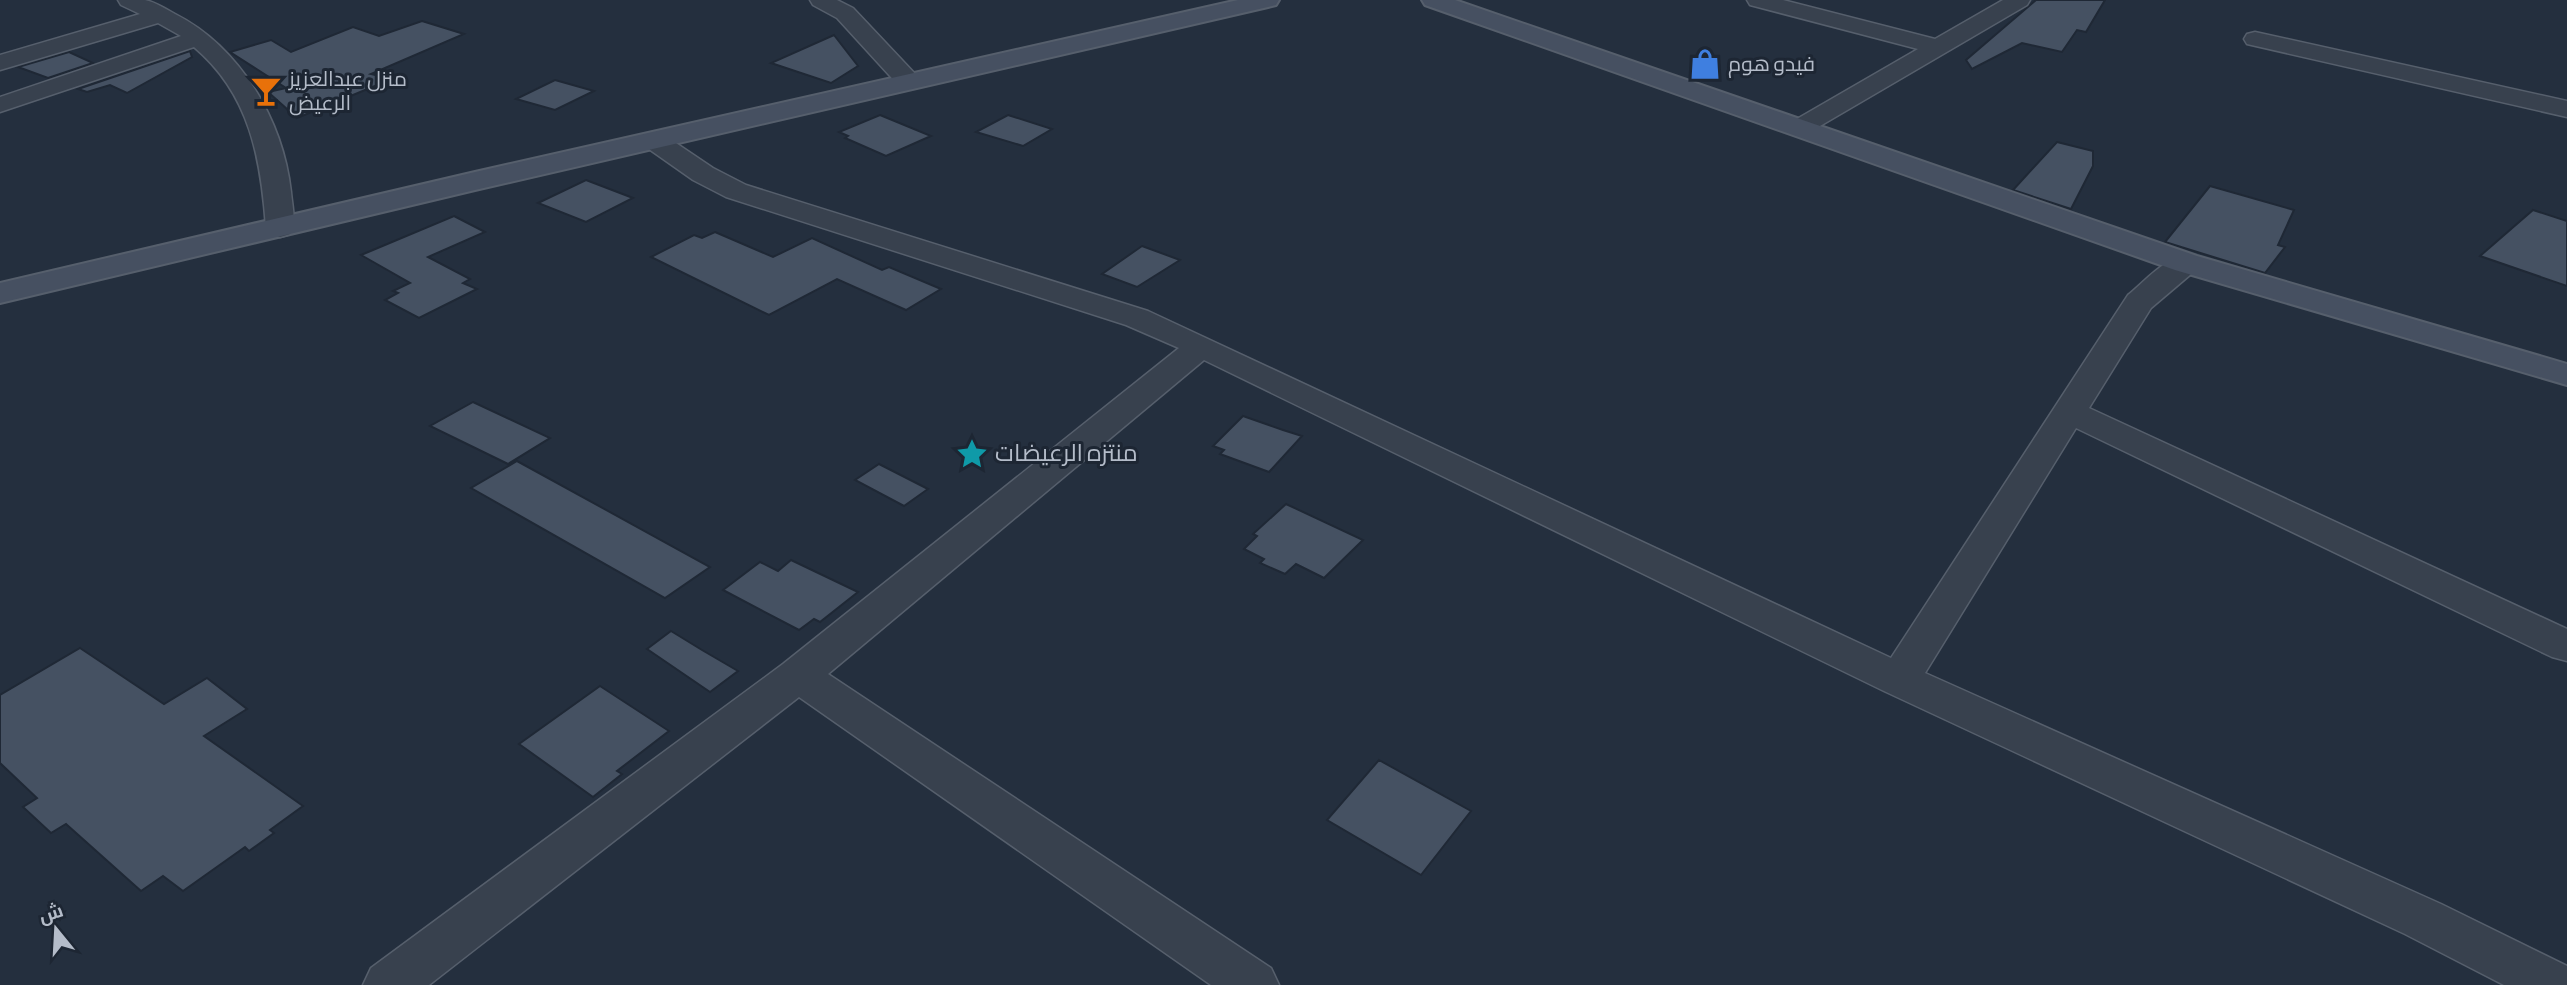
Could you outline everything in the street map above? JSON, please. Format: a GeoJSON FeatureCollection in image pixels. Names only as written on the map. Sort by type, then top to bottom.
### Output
{"type":"FeatureCollection","features":[{"type":"Feature","properties":{"kind":"street"},"geometry":{"type":"LineString","coordinates":[[129,0],[198,38],[219,57],[244,91],[261,126],[274,169],[280,228]]}},
{"type":"Feature","properties":{"kind":"street"},"geometry":{"type":"LineString","coordinates":[[821,0],[845,13],[909,82]]}},
{"type":"Feature","properties":{"kind":"street"},"geometry":{"type":"LineString","coordinates":[[0,293],[1268,0]]}},
{"type":"Feature","properties":{"kind":"street"},"geometry":{"type":"LineString","coordinates":[[1433,0],[2186,262],[2567,375]]}},
{"type":"Feature","properties":{"kind":"street"},"geometry":{"type":"LineString","coordinates":[[1758,0],[1937,47]]}},
{"type":"Feature","properties":{"kind":"street"},"geometry":{"type":"LineString","coordinates":[[1799,128],[2019,0]]}},
{"type":"Feature","properties":{"kind":"street"},"geometry":{"type":"LineString","coordinates":[[0,63],[160,15]]}},
{"type":"Feature","properties":{"kind":"street"},"geometry":{"type":"LineString","coordinates":[[0,105],[198,38]]}},
{"type":"Feature","properties":{"kind":"street"},"geometry":{"type":"LineString","coordinates":[[2255,39],[2567,109]]}},
{"type":"Feature","properties":{"kind":"street"},"geometry":{"type":"LineString","coordinates":[[655,141],[703,174],[736,191],[823,221],[973,265],[1136,318],[1201,346],[1899,680],[2423,919],[2554,985]]}},
{"type":"Feature","properties":{"kind":"street"},"geometry":{"type":"LineString","coordinates":[[1899,680],[2139,302],[2186,262]]}},
{"type":"Feature","properties":{"kind":"street"},"geometry":{"type":"LineString","coordinates":[[389,985],[798,675],[1201,346]]}},
{"type":"Feature","properties":{"kind":"street"},"geometry":{"type":"LineString","coordinates":[[2070,412],[2567,646]]}},
{"type":"Feature","properties":{"kind":"street"},"geometry":{"type":"LineString","coordinates":[[798,675],[1253,985]]}},
{"type":"Feature","properties":{"kind":"building"},"geometry":{"type":"Polygon","coordinates":[[[2036,0],[2105,0],[2086,32],[2077,30],[2062,52],[2022,43],[1972,69],[1966,60],[2036,0]]]}},
{"type":"Feature","properties":{"kind":"building"},"geometry":{"type":"Polygon","coordinates":[[[422,21],[464,34],[371,74],[392,79],[297,118],[268,92],[286,88],[230,52],[271,40],[291,52],[353,27],[379,36],[422,21]]]}},
{"type":"Feature","properties":{"kind":"building"},"geometry":{"type":"Polygon","coordinates":[[[834,35],[858,66],[831,83],[771,63],[834,35]]]}},
{"type":"Feature","properties":{"kind":"building"},"geometry":{"type":"Polygon","coordinates":[[[190,51],[192,57],[127,93],[110,85],[87,92],[78,89],[190,51]]]}},
{"type":"Feature","properties":{"kind":"building"},"geometry":{"type":"Polygon","coordinates":[[[69,52],[93,63],[48,78],[18,67],[69,52]]]}},
{"type":"Feature","properties":{"kind":"building"},"geometry":{"type":"Polygon","coordinates":[[[555,80],[594,91],[555,110],[516,99],[555,80]]]}},
{"type":"Feature","properties":{"kind":"building"},"geometry":{"type":"Polygon","coordinates":[[[880,115],[931,136],[886,156],[845,138],[848,136],[839,132],[880,115]]]}},
{"type":"Feature","properties":{"kind":"building"},"geometry":{"type":"Polygon","coordinates":[[[1008,115],[1052,129],[1023,146],[976,132],[1008,115]]]}},
{"type":"Feature","properties":{"kind":"building"},"geometry":{"type":"Polygon","coordinates":[[[2057,142],[2093,151],[2093,166],[2071,209],[2013,190],[2057,142]]]}},
{"type":"Feature","properties":{"kind":"building"},"geometry":{"type":"Polygon","coordinates":[[[586,180],[633,198],[586,222],[538,203],[586,180]]]}},
{"type":"Feature","properties":{"kind":"building"},"geometry":{"type":"Polygon","coordinates":[[[2210,186],[2294,210],[2278,245],[2285,247],[2265,273],[2165,242],[2210,186]]]}},
{"type":"Feature","properties":{"kind":"building"},"geometry":{"type":"Polygon","coordinates":[[[2533,210],[2567,221],[2567,286],[2480,256],[2533,210]]]}},
{"type":"Feature","properties":{"kind":"building"},"geometry":{"type":"Polygon","coordinates":[[[454,216],[485,232],[428,257],[470,279],[463,283],[477,289],[419,318],[385,300],[398,293],[393,291],[410,283],[361,255],[454,216]]]}},
{"type":"Feature","properties":{"kind":"building"},"geometry":{"type":"Polygon","coordinates":[[[715,232],[773,257],[812,238],[882,270],[889,267],[941,289],[906,310],[837,279],[769,315],[651,257],[694,235],[702,238],[715,232]]]}},
{"type":"Feature","properties":{"kind":"building"},"geometry":{"type":"Polygon","coordinates":[[[1142,246],[1180,260],[1137,287],[1102,274],[1142,246]]]}},
{"type":"Feature","properties":{"kind":"building"},"geometry":{"type":"Polygon","coordinates":[[[473,402],[550,438],[508,464],[430,426],[473,402]]]}},
{"type":"Feature","properties":{"kind":"building"},"geometry":{"type":"Polygon","coordinates":[[[1243,416],[1302,436],[1269,472],[1220,454],[1224,450],[1213,446],[1243,416]]]}},
{"type":"Feature","properties":{"kind":"building"},"geometry":{"type":"Polygon","coordinates":[[[517,461],[710,567],[665,598],[471,488],[517,461]]]}},
{"type":"Feature","properties":{"kind":"building"},"geometry":{"type":"Polygon","coordinates":[[[879,464],[928,489],[904,506],[855,480],[879,464]]]}},
{"type":"Feature","properties":{"kind":"building"},"geometry":{"type":"Polygon","coordinates":[[[1286,504],[1363,540],[1324,578],[1296,564],[1285,574],[1260,563],[1264,559],[1244,549],[1257,536],[1253,534],[1286,504]]]}},
{"type":"Feature","properties":{"kind":"building"},"geometry":{"type":"Polygon","coordinates":[[[791,560],[858,592],[820,622],[814,619],[799,630],[723,590],[760,562],[778,571],[791,560]]]}},
{"type":"Feature","properties":{"kind":"building"},"geometry":{"type":"Polygon","coordinates":[[[671,631],[738,671],[710,692],[647,649],[671,631]]]}},
{"type":"Feature","properties":{"kind":"building"},"geometry":{"type":"Polygon","coordinates":[[[80,648],[164,704],[207,678],[247,709],[204,736],[303,806],[270,830],[274,833],[249,851],[245,847],[183,891],[163,876],[141,891],[66,824],[51,833],[23,807],[37,798],[0,763],[0,695],[80,648]]]}},
{"type":"Feature","properties":{"kind":"building"},"geometry":{"type":"Polygon","coordinates":[[[600,686],[669,731],[617,771],[622,774],[593,797],[519,744],[600,686]]]}},
{"type":"Feature","properties":{"kind":"building"},"geometry":{"type":"Polygon","coordinates":[[[1379,760],[1471,811],[1421,875],[1327,820],[1379,760]]]}},
{"type":"Feature","properties":{"kind":"place","name":"فيدو هوم"},"geometry":{"type":"Point","coordinates":[1705,64]}},
{"type":"Feature","properties":{"kind":"place","name":"منزل عبدالعزيز الرعيض"},"geometry":{"type":"Point","coordinates":[266,91]}},
{"type":"Feature","properties":{"kind":"place","name":"منتزه الرعيضات"},"geometry":{"type":"Point","coordinates":[972,454]}}]}
